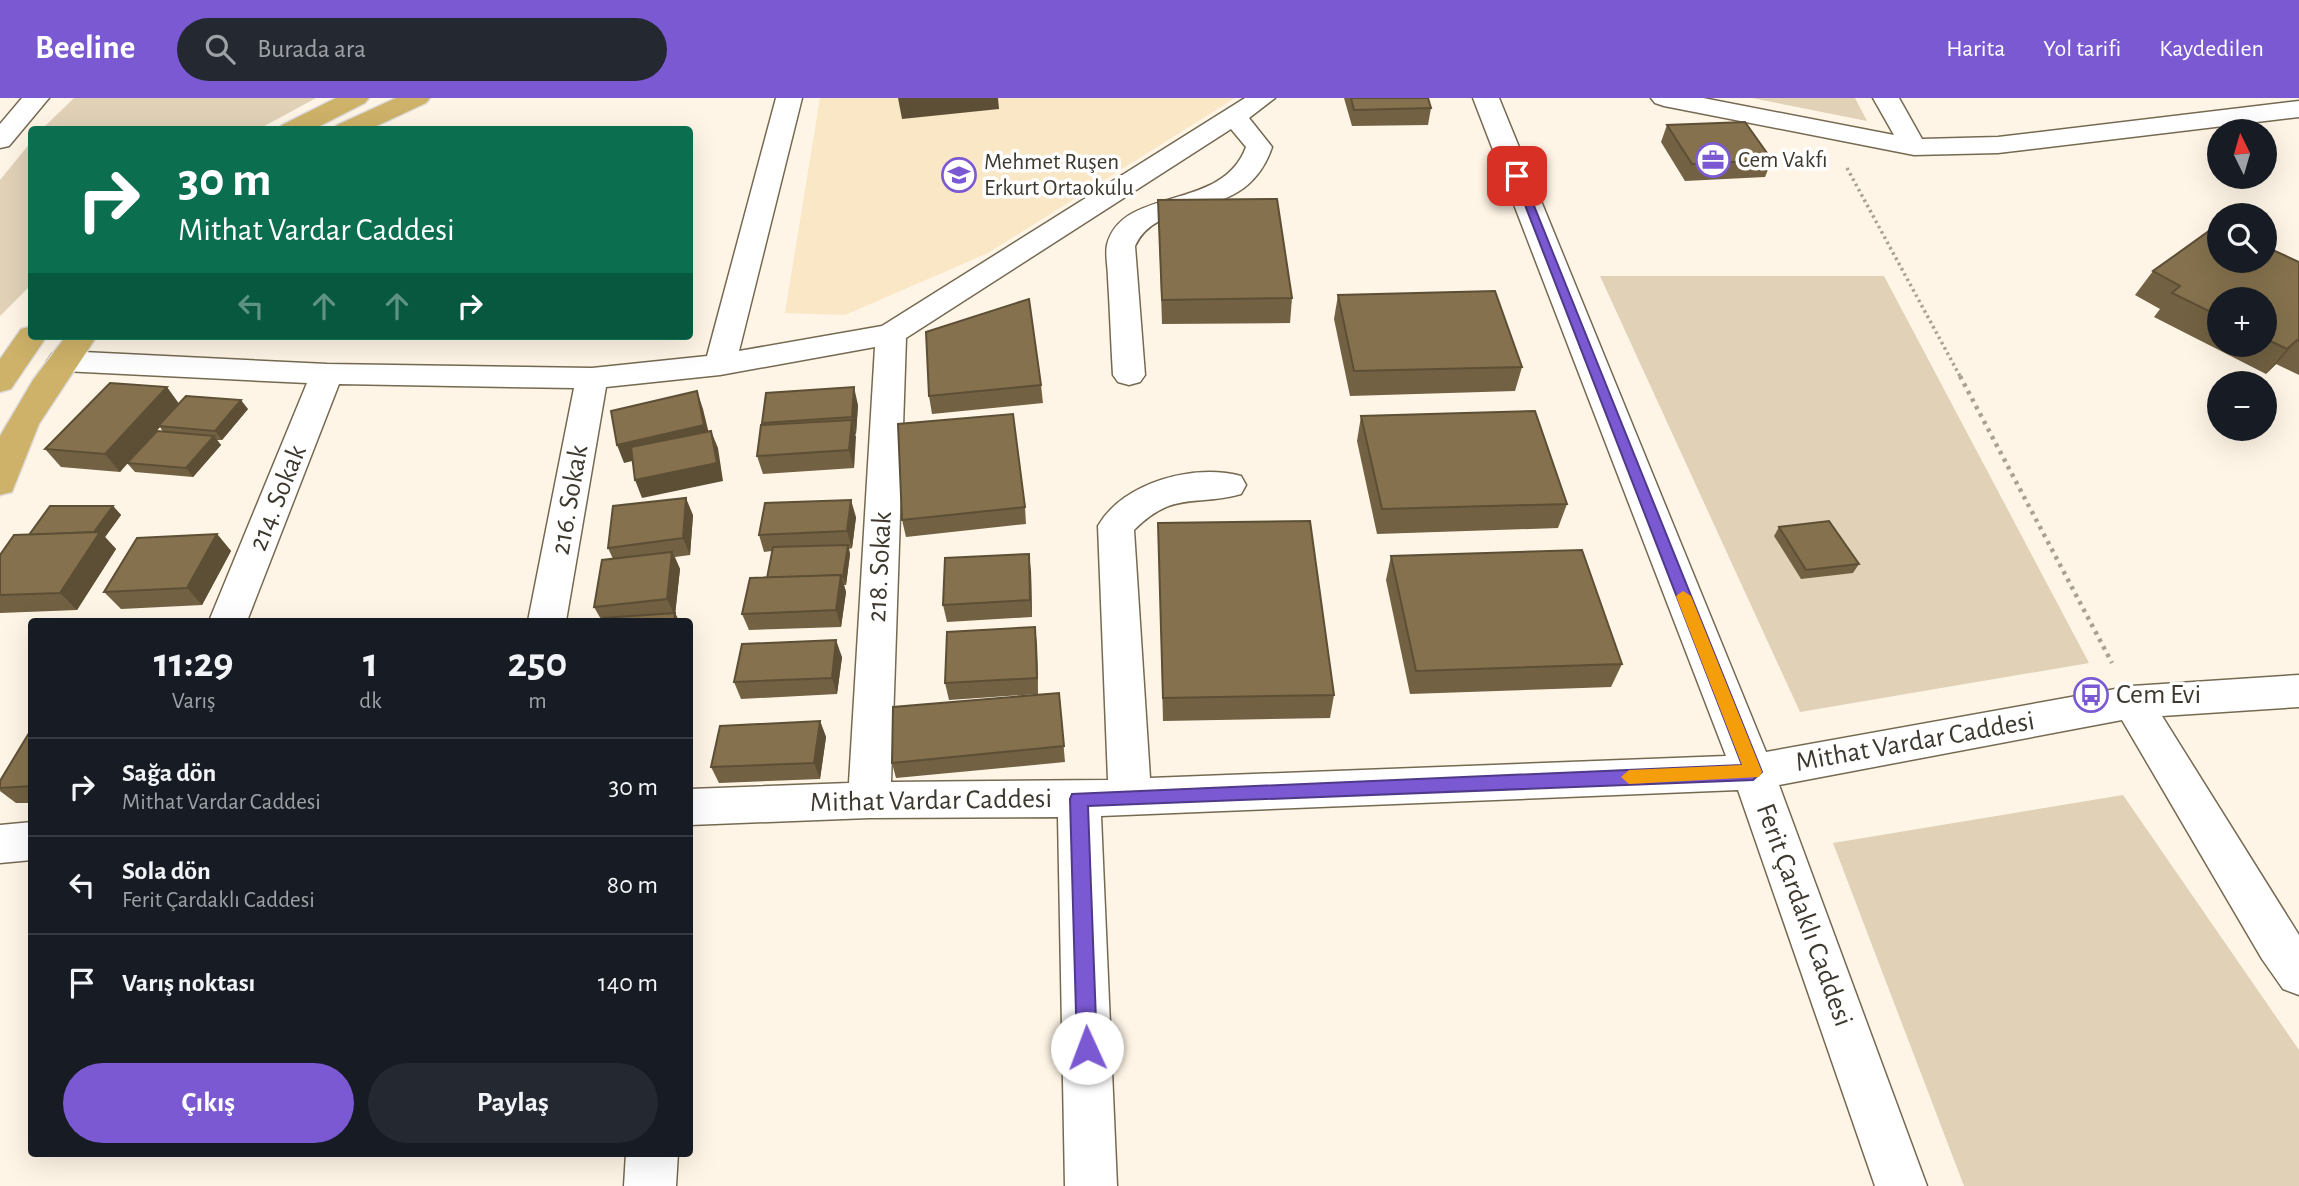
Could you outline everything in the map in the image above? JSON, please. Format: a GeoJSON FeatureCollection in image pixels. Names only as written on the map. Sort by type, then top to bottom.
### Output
{"type":"FeatureCollection","features":[{"type":"Feature","properties":{"kind":"main road"},"geometry":{"type":"LineString","coordinates":[[299,126],[356,98]]}},
{"type":"Feature","properties":{"kind":"main road"},"geometry":{"type":"LineString","coordinates":[[355,126],[417,98]]}},
{"type":"Feature","properties":{"kind":"main road"},"geometry":{"type":"LineString","coordinates":[[0,382],[26,344]]}},
{"type":"Feature","properties":{"kind":"main road"},"geometry":{"type":"LineString","coordinates":[[0,483],[6,459],[30,410],[73,348]]}},
{"type":"Feature","properties":{"kind":"street"},"geometry":{"type":"LineString","coordinates":[[0,110],[23,98]]}},
{"type":"Feature","properties":{"kind":"street"},"geometry":{"type":"LineString","coordinates":[[0,140],[36,98]]}},
{"type":"Feature","properties":{"kind":"street"},"geometry":{"type":"LineString","coordinates":[[720,366],[789,98]]}},
{"type":"Feature","properties":{"kind":"street"},"geometry":{"type":"LineString","coordinates":[[73,348],[327,374],[592,378],[720,366],[891,334],[1262,98]]}},
{"type":"Feature","properties":{"kind":"street","name":"Ferit Çardaklı Caddesi"},"geometry":{"type":"LineString","coordinates":[[1486,98],[1753,772],[1901,1186]]}},
{"type":"Feature","properties":{"kind":"street"},"geometry":{"type":"LineString","coordinates":[[1664,98],[1914,148],[1998,145],[2253,105],[2299,108]]}},
{"type":"Feature","properties":{"kind":"street"},"geometry":{"type":"LineString","coordinates":[[1886,98],[1914,148]]}},
{"type":"Feature","properties":{"kind":"street"},"geometry":{"type":"LineString","coordinates":[[1129,375],[1121,246],[1131,228],[1162,211],[1224,191],[1247,176],[1256,162],[1259,146],[1234,116]]}},
{"type":"Feature","properties":{"kind":"street","name":"218. Sokak"},"geometry":{"type":"LineString","coordinates":[[869,800],[891,334]]}},
{"type":"Feature","properties":{"kind":"street","name":"214. Sokak"},"geometry":{"type":"LineString","coordinates":[[230,618],[327,374]]}},
{"type":"Feature","properties":{"kind":"street","name":"216. Sokak"},"geometry":{"type":"LineString","coordinates":[[548,618],[592,378]]}},
{"type":"Feature","properties":{"kind":"street"},"geometry":{"type":"LineString","coordinates":[[1130,797],[1116,526],[1136,505],[1156,494],[1195,486],[1229,485]]}},
{"type":"Feature","properties":{"kind":"street","name":"Mithat Vardar Caddesi"},"geometry":{"type":"LineString","coordinates":[[693,807],[869,800],[1079,799],[1753,772],[2132,702],[2299,691]]}},
{"type":"Feature","properties":{"kind":"street"},"geometry":{"type":"LineString","coordinates":[[2132,702],[2292,953]]}},
{"type":"Feature","properties":{"kind":"street"},"geometry":{"type":"LineString","coordinates":[[1079,799],[1091,1186]]}},
{"type":"Feature","properties":{"kind":"street"},"geometry":{"type":"LineString","coordinates":[[0,844],[28,841]]}},
{"type":"Feature","properties":{"kind":"street"},"geometry":{"type":"LineString","coordinates":[[650,1186],[652,1157]]}},
{"type":"Feature","properties":{"kind":"path"},"geometry":{"type":"LineString","coordinates":[[1827,130],[1901,272],[2069,574],[2132,702]]}},
{"type":"Feature","properties":{"kind":"shaded area"},"geometry":{"type":"Polygon","coordinates":[[[74,98],[316,98],[265,126],[45,126],[74,98]]]}},
{"type":"Feature","properties":{"kind":"shaded area","name":"Mehmet Ruşen Erkurt Ortaokulu"},"geometry":{"type":"Polygon","coordinates":[[[820,98],[1235,98],[988,253],[845,315],[785,313],[820,98]]]}},
{"type":"Feature","properties":{"kind":"shaded area"},"geometry":{"type":"Polygon","coordinates":[[[1752,98],[1855,98],[1867,121],[1752,98]]]}},
{"type":"Feature","properties":{"kind":"shaded area"},"geometry":{"type":"Polygon","coordinates":[[[28,146],[28,288],[0,316],[0,180],[28,146]]]}},
{"type":"Feature","properties":{"kind":"shaded area"},"geometry":{"type":"Polygon","coordinates":[[[1600,276],[1884,276],[2089,663],[1800,712],[1600,276]]]}},
{"type":"Feature","properties":{"kind":"shaded area"},"geometry":{"type":"Polygon","coordinates":[[[2123,795],[2299,1050],[2299,1186],[1964,1186],[1833,843],[2123,795]]]}},
{"type":"Feature","properties":{"kind":"building"},"geometry":{"type":"Polygon","coordinates":[[[1351,98],[1428,98],[1431,108],[1354,110],[1351,98]]]}},
{"type":"Feature","properties":{"kind":"building"},"geometry":{"type":"Polygon","coordinates":[[[1745,122],[1772,160],[1692,164],[1667,125],[1745,122]]]}},
{"type":"Feature","properties":{"kind":"building"},"geometry":{"type":"Polygon","coordinates":[[[1277,199],[1292,298],[1162,300],[1158,200],[1277,199]]]}},
{"type":"Feature","properties":{"kind":"building"},"geometry":{"type":"Polygon","coordinates":[[[2207,232],[2207,273],[2277,273],[2277,252],[2299,262],[2299,341],[2287,349],[2277,344],[2277,287],[2207,287],[2207,310],[2172,293],[2180,286],[2153,271],[2207,232]]]}},
{"type":"Feature","properties":{"kind":"building"},"geometry":{"type":"Polygon","coordinates":[[[1495,291],[1522,367],[1354,371],[1338,295],[1495,291]]]}},
{"type":"Feature","properties":{"kind":"building"},"geometry":{"type":"Polygon","coordinates":[[[1029,299],[1041,385],[929,396],[926,332],[1029,299]]]}},
{"type":"Feature","properties":{"kind":"building"},"geometry":{"type":"Polygon","coordinates":[[[110,383],[167,387],[105,454],[45,449],[110,383]]]}},
{"type":"Feature","properties":{"kind":"building"},"geometry":{"type":"Polygon","coordinates":[[[854,387],[852,417],[762,423],[766,393],[854,387]]]}},
{"type":"Feature","properties":{"kind":"building"},"geometry":{"type":"Polygon","coordinates":[[[697,391],[704,425],[617,445],[611,411],[697,391]]]}},
{"type":"Feature","properties":{"kind":"building"},"geometry":{"type":"Polygon","coordinates":[[[186,396],[241,400],[215,431],[158,426],[186,396]]]}},
{"type":"Feature","properties":{"kind":"building"},"geometry":{"type":"Polygon","coordinates":[[[1535,411],[1567,504],[1382,509],[1361,416],[1535,411]]]}},
{"type":"Feature","properties":{"kind":"building"},"geometry":{"type":"Polygon","coordinates":[[[1013,414],[1025,507],[902,520],[898,424],[1013,414]]]}},
{"type":"Feature","properties":{"kind":"building"},"geometry":{"type":"Polygon","coordinates":[[[852,420],[849,450],[757,456],[761,425],[852,420]]]}},
{"type":"Feature","properties":{"kind":"building"},"geometry":{"type":"Polygon","coordinates":[[[157,431],[214,436],[186,468],[127,463],[157,431]]]}},
{"type":"Feature","properties":{"kind":"building"},"geometry":{"type":"Polygon","coordinates":[[[711,431],[717,463],[635,480],[631,447],[711,431]]]}},
{"type":"Feature","properties":{"kind":"building"},"geometry":{"type":"Polygon","coordinates":[[[686,498],[683,538],[608,548],[613,506],[686,498]]]}},
{"type":"Feature","properties":{"kind":"building"},"geometry":{"type":"Polygon","coordinates":[[[851,500],[847,531],[759,535],[765,503],[851,500]]]}},
{"type":"Feature","properties":{"kind":"building"},"geometry":{"type":"Polygon","coordinates":[[[50,506],[113,506],[94,532],[29,535],[50,506]]]}},
{"type":"Feature","properties":{"kind":"building"},"geometry":{"type":"Polygon","coordinates":[[[1310,521],[1334,695],[1163,698],[1158,523],[1310,521]]]}},
{"type":"Feature","properties":{"kind":"building"},"geometry":{"type":"Polygon","coordinates":[[[1829,521],[1859,564],[1806,570],[1779,527],[1829,521]]]}},
{"type":"Feature","properties":{"kind":"building"},"geometry":{"type":"Polygon","coordinates":[[[100,532],[60,593],[0,595],[0,555],[14,535],[100,532]]]}},
{"type":"Feature","properties":{"kind":"building"},"geometry":{"type":"Polygon","coordinates":[[[217,534],[187,588],[104,592],[137,538],[217,534]]]}},
{"type":"Feature","properties":{"kind":"building"},"geometry":{"type":"Polygon","coordinates":[[[848,545],[843,577],[767,578],[773,547],[848,545]]]}},
{"type":"Feature","properties":{"kind":"building"},"geometry":{"type":"Polygon","coordinates":[[[1582,550],[1622,664],[1416,671],[1391,556],[1582,550]]]}},
{"type":"Feature","properties":{"kind":"building"},"geometry":{"type":"Polygon","coordinates":[[[672,552],[667,599],[594,607],[602,560],[672,552]]]}},
{"type":"Feature","properties":{"kind":"building"},"geometry":{"type":"Polygon","coordinates":[[[1029,554],[1030,600],[943,605],[945,558],[1029,554]]]}},
{"type":"Feature","properties":{"kind":"building"},"geometry":{"type":"Polygon","coordinates":[[[841,575],[836,610],[742,614],[750,578],[841,575]]]}},
{"type":"Feature","properties":{"kind":"building"},"geometry":{"type":"Polygon","coordinates":[[[675,613],[674,618],[603,618],[675,613]]]}},
{"type":"Feature","properties":{"kind":"building"},"geometry":{"type":"Polygon","coordinates":[[[1035,627],[1037,678],[945,683],[947,632],[1035,627]]]}},
{"type":"Feature","properties":{"kind":"building"},"geometry":{"type":"Polygon","coordinates":[[[836,640],[832,678],[734,682],[742,644],[836,640]]]}},
{"type":"Feature","properties":{"kind":"building"},"geometry":{"type":"Polygon","coordinates":[[[1059,693],[1064,746],[892,763],[893,707],[1059,693]]]}},
{"type":"Feature","properties":{"kind":"building"},"geometry":{"type":"Polygon","coordinates":[[[820,721],[814,763],[711,767],[720,726],[820,721]]]}},
{"type":"Feature","properties":{"kind":"building"},"geometry":{"type":"Polygon","coordinates":[[[28,735],[28,786],[0,788],[0,781],[28,735]]]}},
{"type":"Feature","properties":{"kind":"slow traffic"},"geometry":{"type":"LineString","coordinates":[[1629,777],[1753,772],[1683,596]]}},
{"type":"Feature","properties":{"kind":"place","name":"Cem Vakfı"},"geometry":{"type":"Point","coordinates":[1713,160]}},
{"type":"Feature","properties":{"kind":"place","name":"Mehmet Ruşen Erkurt Ortaokulu"},"geometry":{"type":"Point","coordinates":[959,175]}},
{"type":"Feature","properties":{"kind":"place","name":"Cem Evi"},"geometry":{"type":"Point","coordinates":[2091,695]}},
{"type":"Feature","properties":{"kind":"route"},"geometry":{"type":"LineString","coordinates":[[1087,1048],[1079,799],[1753,772],[1517,176]]}}]}
